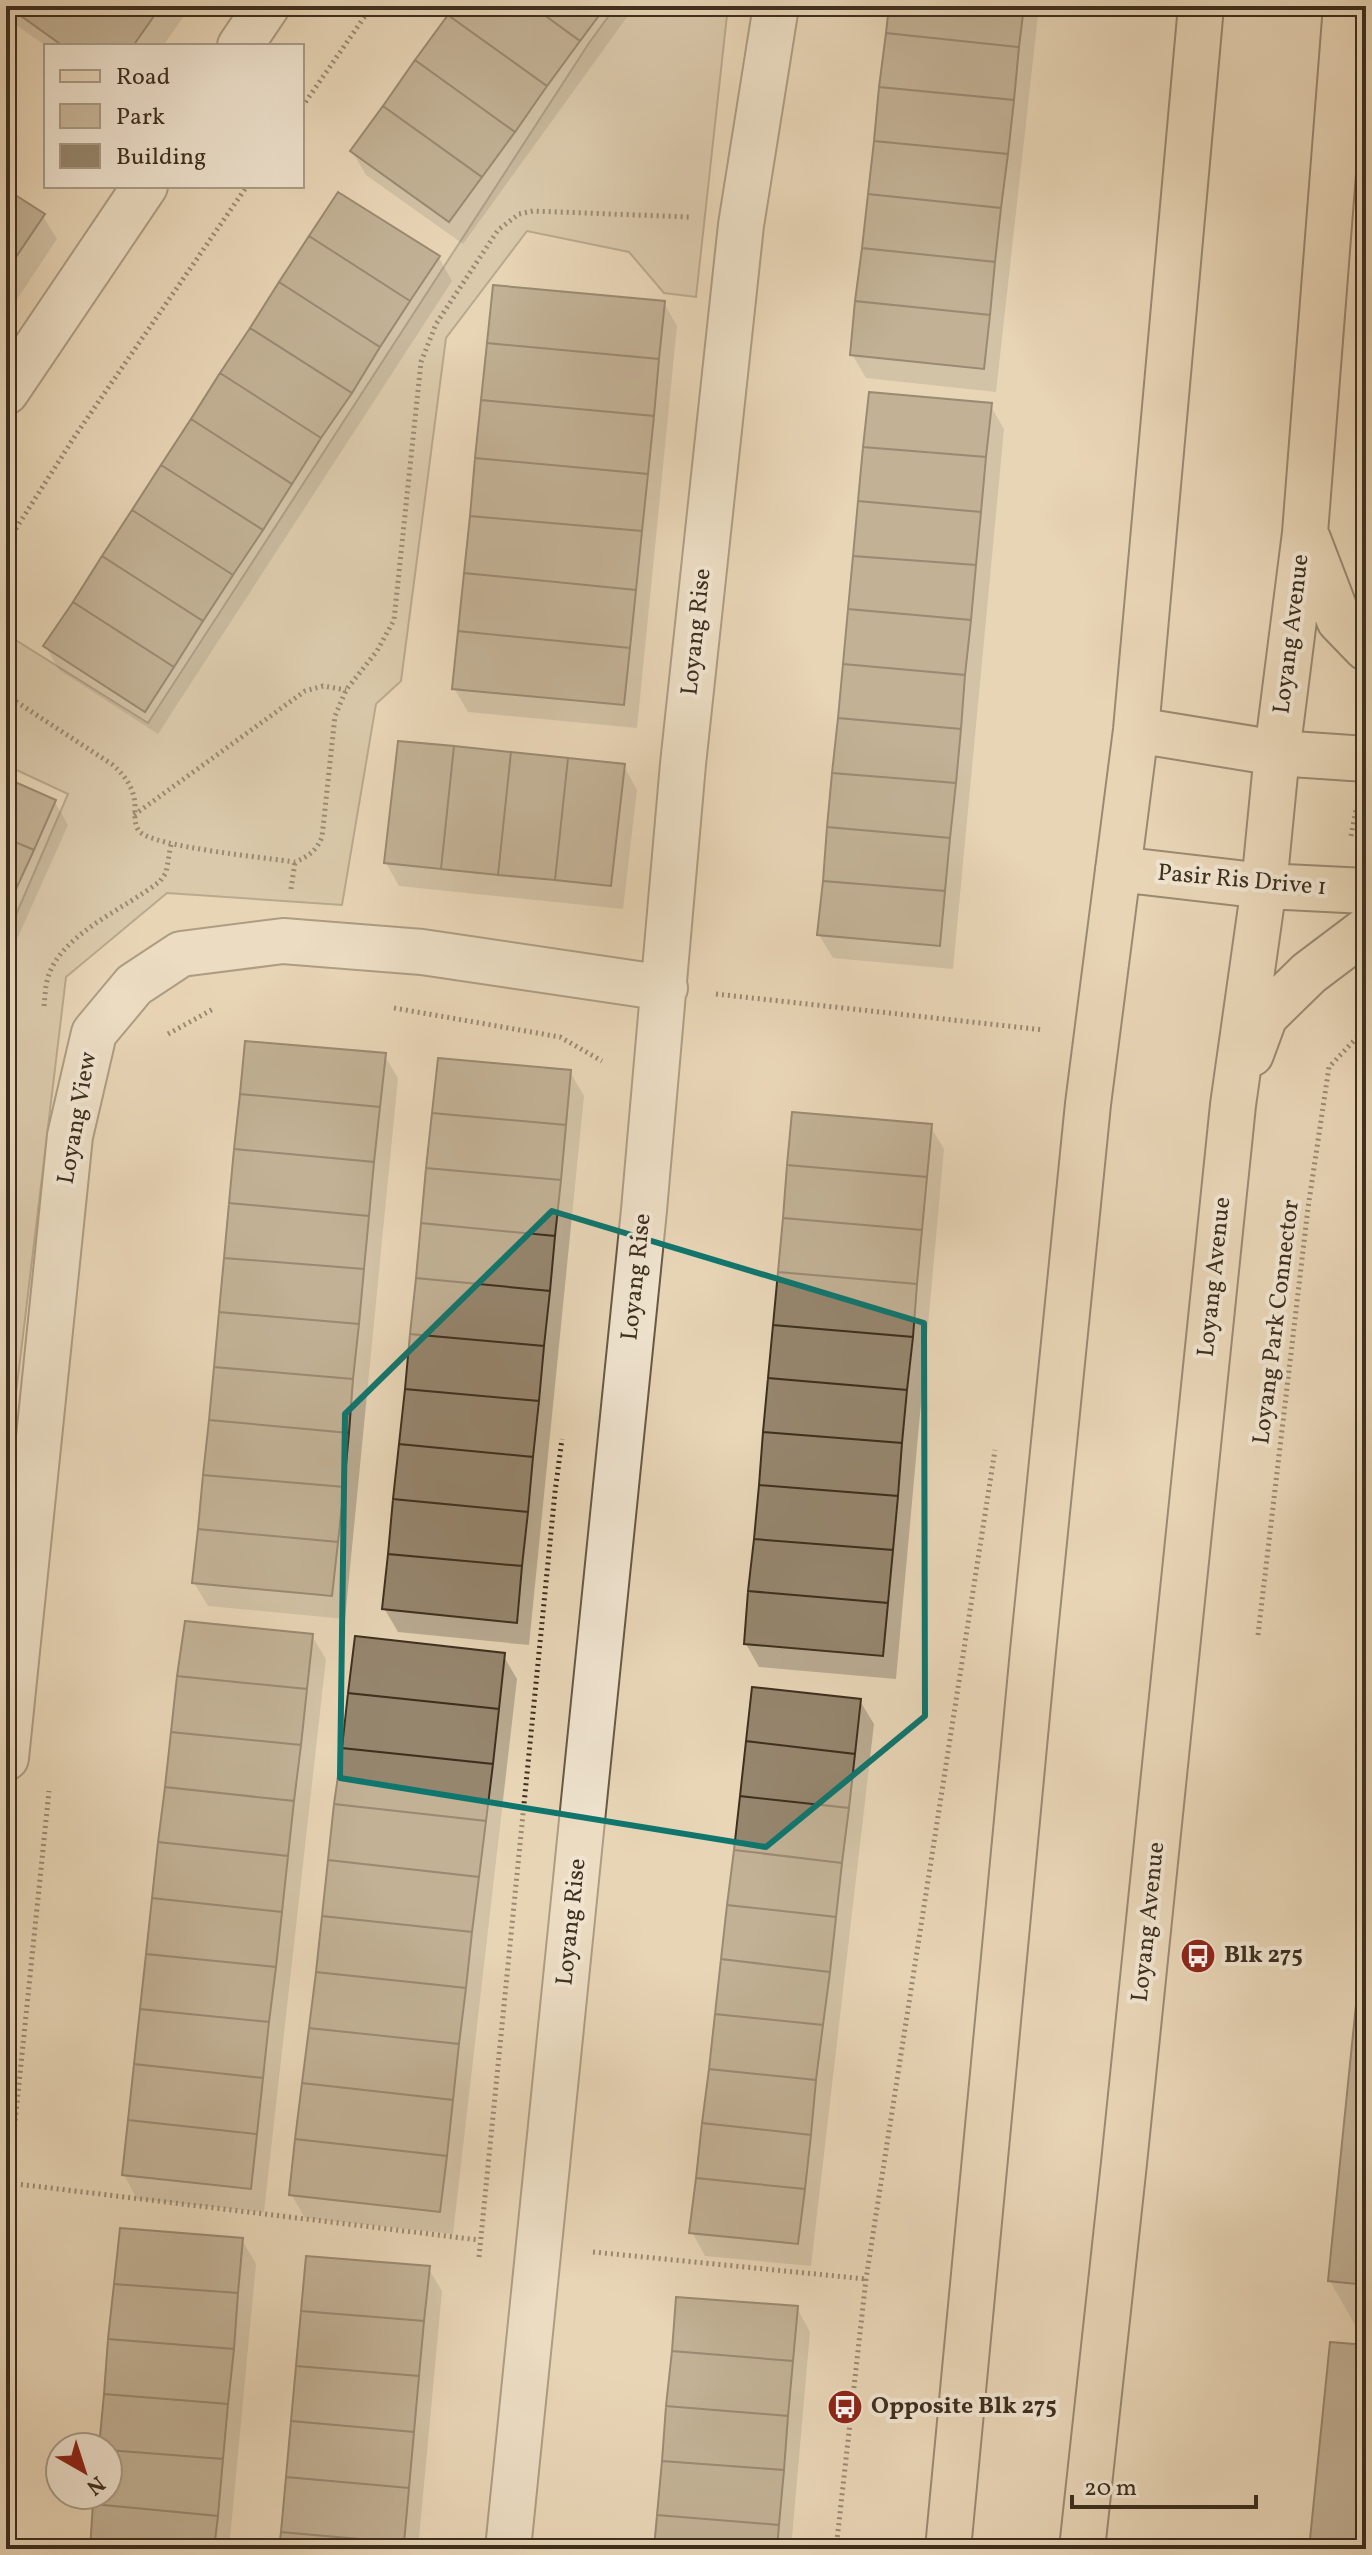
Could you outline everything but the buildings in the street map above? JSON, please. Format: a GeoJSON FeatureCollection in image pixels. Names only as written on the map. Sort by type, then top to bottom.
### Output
{"type":"FeatureCollection","features":[{"type":"Feature","properties":{"kind":"main road"},"geometry":{"type":"LineString","coordinates":[[948,2549],[1033,1651],[1097,1037],[1136,730],[1201,6]]}},
{"type":"Feature","properties":{"kind":"main road","name":"Loyang Avenue"},"geometry":{"type":"LineString","coordinates":[[1082,2549],[1233,1105],[1264,886],[1277,753],[1305,533],[1346,6]]}},
{"type":"Feature","properties":{"kind":"main road"},"geometry":{"type":"LineString","coordinates":[[1305,533],[1339,620],[1366,648]]}},
{"type":"Feature","properties":{"kind":"main road"},"geometry":{"type":"LineString","coordinates":[[1136,730],[1277,753],[1366,759]]}},
{"type":"Feature","properties":{"kind":"main road","name":"Pasir Ris Drive 1"},"geometry":{"type":"LineString","coordinates":[[1118,869],[1264,886],[1366,891]]}},
{"type":"Feature","properties":{"kind":"main road"},"geometry":{"type":"LineString","coordinates":[[1233,1105],[1265,1016],[1309,973],[1366,930]]}},
{"type":"Feature","properties":{"kind":"street"},"geometry":{"type":"LineString","coordinates":[[241,44],[267,6]]}},
{"type":"Feature","properties":{"kind":"street","name":"Loyang Rise"},"geometry":{"type":"LineString","coordinates":[[508,2549],[665,988],[683,764],[741,225],[776,6]]}},
{"type":"Feature","properties":{"kind":"street"},"geometry":{"type":"LineString","coordinates":[[6,392],[144,188]]}},
{"type":"Feature","properties":{"kind":"street","name":"Loyang View"},"geometry":{"type":"LineString","coordinates":[[6,1758],[70,1136],[94,1033],[134,985],[181,954],[283,941],[422,952],[665,988]]}},
{"type":"Feature","properties":{"kind":"path"},"geometry":{"type":"LineString","coordinates":[[304,104],[372,6]]}},
{"type":"Feature","properties":{"kind":"path"},"geometry":{"type":"LineString","coordinates":[[6,544],[75,436],[246,188]]}},
{"type":"Feature","properties":{"kind":"path"},"geometry":{"type":"LineString","coordinates":[[6,695],[113,765],[128,781],[133,793],[136,826],[144,836],[171,844],[295,862],[308,857],[317,849],[322,837],[335,716],[346,690],[377,651],[394,620],[421,362],[436,324],[498,230],[519,214],[533,211],[699,217],[741,225]]}},
{"type":"Feature","properties":{"kind":"path"},"geometry":{"type":"LineString","coordinates":[[134,815],[305,691],[323,686],[346,690]]}},
{"type":"Feature","properties":{"kind":"path"},"geometry":{"type":"LineString","coordinates":[[768,1000],[1097,1037]]}},
{"type":"Feature","properties":{"kind":"path"},"geometry":{"type":"LineString","coordinates":[[161,1038],[210,1009],[224,1006]]}},
{"type":"Feature","properties":{"kind":"path"},"geometry":{"type":"LineString","coordinates":[[390,1007],[560,1037],[602,1058],[603,1072]]}},
{"type":"Feature","properties":{"kind":"path","name":"Loyang Park Connector"},"geometry":{"type":"LineString","coordinates":[[1258,1635],[1308,1208],[1329,1067],[1366,1028]]}},
{"type":"Feature","properties":{"kind":"path"},"geometry":{"type":"LineString","coordinates":[[479,2271],[479,2240],[563,1428]]}},
{"type":"Feature","properties":{"kind":"path"},"geometry":{"type":"LineString","coordinates":[[836,2549],[866,2279],[996,1443]]}},
{"type":"Feature","properties":{"kind":"path"},"geometry":{"type":"LineString","coordinates":[[6,2210],[50,1779]]}},
{"type":"Feature","properties":{"kind":"path"},"geometry":{"type":"LineString","coordinates":[[7,2183],[539,2248],[866,2279]]}},
{"type":"Feature","properties":{"kind":"highlighted area"},"geometry":{"type":"Polygon","coordinates":[[[552,1211],[924,1323],[925,1716],[766,1847],[340,1778],[345,1414],[552,1211]]]}},
{"type":"Feature","properties":{"kind":"green space"},"geometry":{"type":"Polygon","coordinates":[[[616,6],[728,6],[696,297],[664,293],[629,252],[527,231],[446,338],[401,681],[376,704],[342,905],[167,893],[66,977],[6,1477],[6,938],[68,794],[6,765],[6,634],[148,723],[616,6]]]}},
{"type":"Feature","properties":{"kind":"place","name":"Blk 275"},"geometry":{"type":"Point","coordinates":[1198,1956]}},
{"type":"Feature","properties":{"kind":"place","name":"Opposite Blk 275"},"geometry":{"type":"Point","coordinates":[845,2407]}}]}
